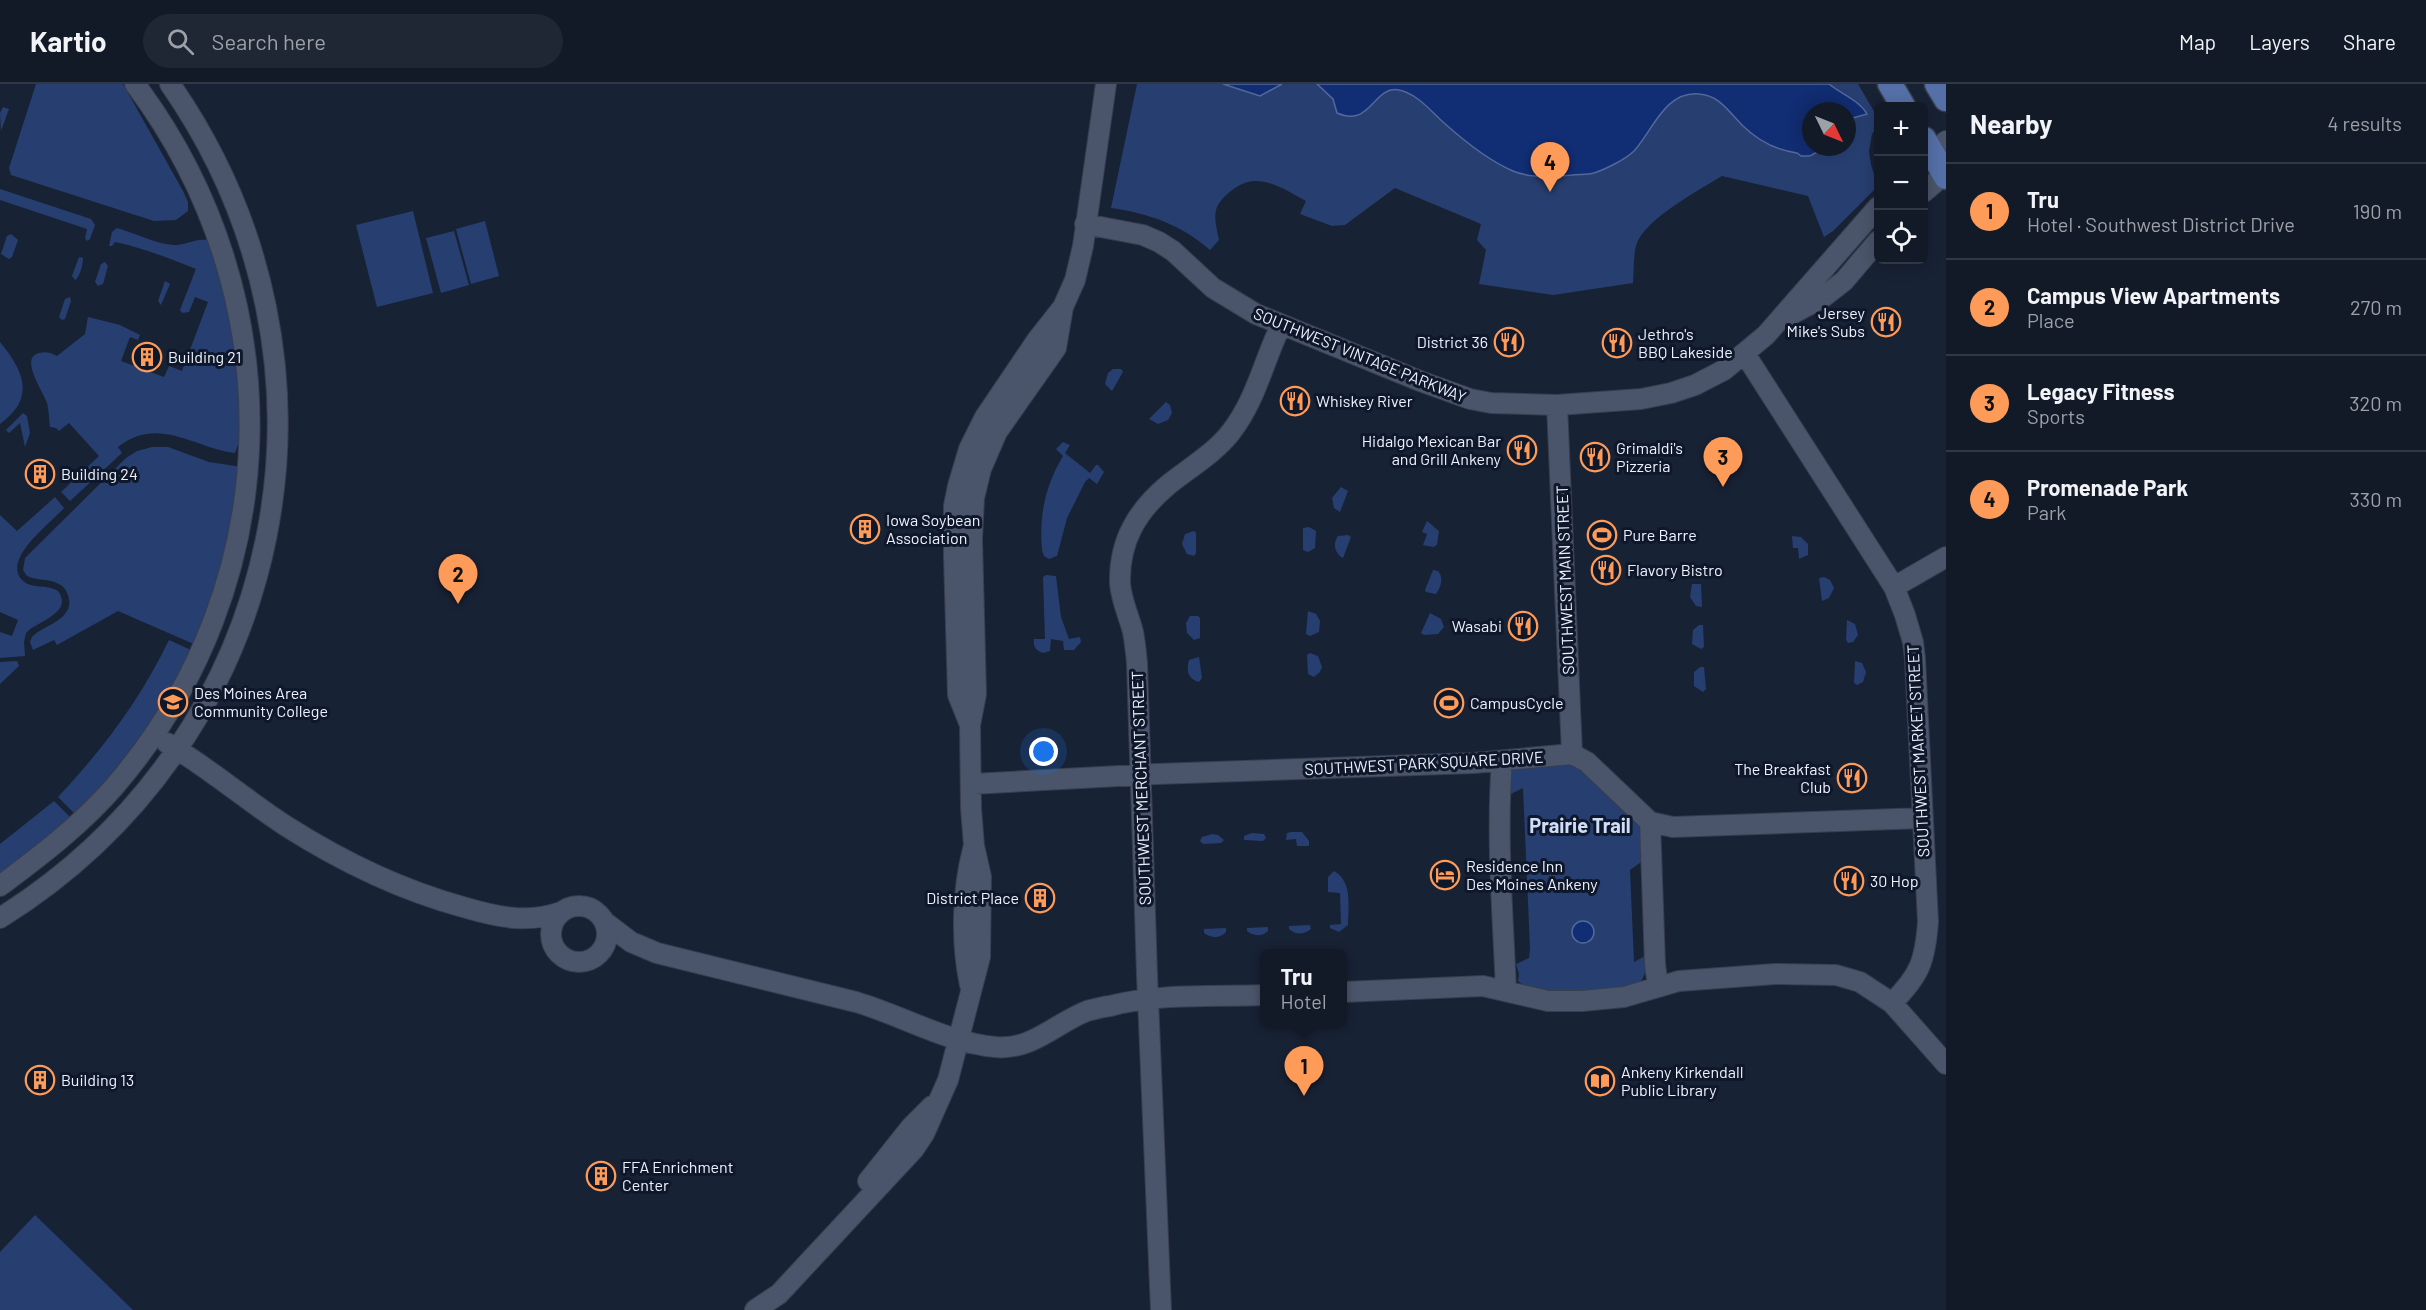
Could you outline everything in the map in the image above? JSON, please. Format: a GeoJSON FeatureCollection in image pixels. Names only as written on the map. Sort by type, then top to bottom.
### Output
{"type":"FeatureCollection","features":[{"type":"Feature","properties":{"kind":"main road"},"geometry":{"type":"LineString","coordinates":[[1890,84],[1901,102]]}},
{"type":"Feature","properties":{"kind":"main road"},"geometry":{"type":"LineString","coordinates":[[1937,84],[1946,99]]}},
{"type":"Feature","properties":{"kind":"main road"},"geometry":{"type":"LineString","coordinates":[[1931,148],[1945,174]]}},
{"type":"Feature","properties":{"kind":"street"},"geometry":{"type":"LineString","coordinates":[[0,886],[80,822],[113,788],[153,736],[197,659],[214,618],[229,575],[244,504],[249,462],[250,403],[244,335],[222,247],[193,176],[165,126],[135,84]]}},
{"type":"Feature","properties":{"kind":"street"},"geometry":{"type":"LineString","coordinates":[[0,918],[40,892],[108,833],[138,801],[177,750],[209,698],[226,664],[256,580],[266,542],[274,493],[278,423],[271,330],[248,238],[225,178],[212,152],[170,84]]}},
{"type":"Feature","properties":{"kind":"street"},"geometry":{"type":"LineString","coordinates":[[753,1310],[779,1294],[898,1167],[924,1134],[948,1080],[970,988],[980,957],[981,877],[974,846],[971,808],[970,725],[976,694],[972,513],[977,483],[986,455],[997,432],[1056,348],[1063,307],[1075,280],[1106,84]]}},
{"type":"Feature","properties":{"kind":"street"},"geometry":{"type":"LineString","coordinates":[[1928,188],[1945,174]]}},
{"type":"Feature","properties":{"kind":"street","name":"SOUTHWEST VINTAGE PARKWAY"},"geometry":{"type":"LineString","coordinates":[[1085,224],[1143,235],[1159,242],[1173,251],[1220,293],[1256,314],[1420,381],[1470,399],[1491,403],[1557,405],[1641,399],[1671,393],[1724,370],[1780,321],[1875,210]]}},
{"type":"Feature","properties":{"kind":"street","name":"SOUTHWEST VINTAGE PARKWAY"},"geometry":{"type":"LineString","coordinates":[[1780,321],[1822,298],[1837,286],[1874,245]]}},
{"type":"Feature","properties":{"kind":"street","name":"SOUTHWEST MERCHANT STREET"},"geometry":{"type":"LineString","coordinates":[[1161,1310],[1137,663],[1133,633],[1120,584],[1129,532],[1137,515],[1150,500],[1219,446],[1231,433],[1252,395],[1281,325]]}},
{"type":"Feature","properties":{"kind":"street","name":"SOUTHWEST MARKET STREET"},"geometry":{"type":"LineString","coordinates":[[1745,354],[1894,587],[1913,642],[1928,922],[1926,952],[1909,986],[1892,1003]]}},
{"type":"Feature","properties":{"kind":"street","name":"SOUTHWEST MAIN STREET"},"geometry":{"type":"LineString","coordinates":[[1557,405],[1572,754]]}},
{"type":"Feature","properties":{"kind":"street"},"geometry":{"type":"LineString","coordinates":[[1894,587],[1946,557]]}},
{"type":"Feature","properties":{"kind":"street"},"geometry":{"type":"LineString","coordinates":[[153,736],[287,826],[360,867],[434,899],[510,920],[554,947],[566,959],[577,962],[589,960],[600,953],[634,951],[657,953],[856,1002],[888,1011],[959,1040],[996,1048],[1027,1043],[1087,1012],[1113,1005],[1149,1000],[1260,995]]}},
{"type":"Feature","properties":{"kind":"street"},"geometry":{"type":"LineString","coordinates":[[1572,754],[1587,762],[1650,822],[1673,827],[1923,818]]}},
{"type":"Feature","properties":{"kind":"street","name":"SOUTHWEST PARK SQUARE DRIVE"},"geometry":{"type":"LineString","coordinates":[[972,784],[1502,761],[1572,754]]}},
{"type":"Feature","properties":{"kind":"street"},"geometry":{"type":"LineString","coordinates":[[1502,761],[1500,785],[1506,991]]}},
{"type":"Feature","properties":{"kind":"street"},"geometry":{"type":"LineString","coordinates":[[1650,822],[1655,964],[1658,987]]}},
{"type":"Feature","properties":{"kind":"street"},"geometry":{"type":"LineString","coordinates":[[510,920],[548,917],[567,908],[582,906],[597,911],[606,923],[631,942],[657,953]]}},
{"type":"Feature","properties":{"kind":"street"},"geometry":{"type":"LineString","coordinates":[[554,947],[552,928],[561,912]]}},
{"type":"Feature","properties":{"kind":"street"},"geometry":{"type":"LineString","coordinates":[[600,953],[607,939],[606,923]]}},
{"type":"Feature","properties":{"kind":"street"},"geometry":{"type":"LineString","coordinates":[[1347,992],[1483,986],[1548,1001],[1582,1001],[1624,997],[1679,981],[1820,973],[1860,982],[1892,1003],[1946,1064]]}},
{"type":"Feature","properties":{"kind":"shaded area"},"geometry":{"type":"Polygon","coordinates":[[[36,84],[123,84],[183,191],[188,202],[188,211],[176,220],[154,221],[11,175],[9,168],[36,84]]]}},
{"type":"Feature","properties":{"kind":"shaded area"},"geometry":{"type":"Polygon","coordinates":[[[1137,84],[1858,84],[1874,111],[1874,131],[1869,151],[1874,174],[1874,190],[1824,237],[1808,196],[1722,176],[1673,206],[1649,226],[1636,246],[1633,283],[1553,295],[1479,284],[1486,250],[1477,240],[1481,224],[1395,188],[1345,225],[1332,226],[1300,214],[1306,201],[1288,191],[1261,181],[1243,184],[1232,190],[1217,207],[1215,219],[1219,240],[1210,250],[1176,227],[1138,213],[1111,208],[1137,84]]]}},
{"type":"Feature","properties":{"kind":"shaded area"},"geometry":{"type":"Polygon","coordinates":[[[1223,84],[1282,84],[1260,96],[1223,84]]]}},
{"type":"Feature","properties":{"kind":"shaded area"},"geometry":{"type":"Polygon","coordinates":[[[1317,84],[1829,84],[1855,101],[1864,109],[1867,114],[1856,117],[1856,102],[1802,102],[1801,156],[1761,140],[1748,131],[1712,97],[1699,94],[1687,95],[1669,105],[1634,151],[1621,160],[1591,174],[1542,176],[1519,173],[1494,161],[1459,136],[1417,99],[1405,92],[1390,90],[1365,111],[1349,116],[1337,113],[1333,99],[1317,84]]]}},
{"type":"Feature","properties":{"kind":"shaded area"},"geometry":{"type":"Polygon","coordinates":[[[3,107],[9,109],[1,131],[0,113],[3,107]]]}},
{"type":"Feature","properties":{"kind":"shaded area"},"geometry":{"type":"Polygon","coordinates":[[[0,189],[91,219],[95,225],[90,239],[87,241],[85,238],[87,229],[0,200],[0,189]]]}},
{"type":"Feature","properties":{"kind":"shaded area"},"geometry":{"type":"Polygon","coordinates":[[[413,211],[433,293],[377,307],[356,225],[413,211]]]}},
{"type":"Feature","properties":{"kind":"shaded area"},"geometry":{"type":"Polygon","coordinates":[[[485,221],[499,276],[471,284],[456,229],[485,221]]]}},
{"type":"Feature","properties":{"kind":"shaded area"},"geometry":{"type":"Polygon","coordinates":[[[117,228],[174,245],[208,240],[231,302],[243,442],[239,442],[235,453],[176,436],[147,434],[133,438],[118,447],[122,453],[70,501],[61,492],[99,456],[69,423],[59,431],[50,427],[47,403],[32,368],[33,356],[44,352],[57,356],[85,334],[88,317],[120,325],[140,335],[138,340],[130,337],[121,361],[164,377],[169,366],[182,371],[208,302],[195,297],[189,312],[182,313],[180,310],[196,269],[125,244],[115,242],[109,246],[112,232],[117,228]]]}},
{"type":"Feature","properties":{"kind":"shaded area"},"geometry":{"type":"Polygon","coordinates":[[[454,231],[469,285],[441,293],[426,238],[454,231]]]}},
{"type":"Feature","properties":{"kind":"shaded area"},"geometry":{"type":"Polygon","coordinates":[[[11,234],[18,240],[12,257],[9,259],[1,254],[7,236],[11,234]]]}},
{"type":"Feature","properties":{"kind":"shaded area"},"geometry":{"type":"Polygon","coordinates":[[[79,257],[83,258],[82,264],[75,280],[72,276],[79,257]]]}},
{"type":"Feature","properties":{"kind":"shaded area"},"geometry":{"type":"Polygon","coordinates":[[[105,262],[108,266],[103,284],[98,286],[95,282],[101,264],[105,262]]]}},
{"type":"Feature","properties":{"kind":"shaded area"},"geometry":{"type":"Polygon","coordinates":[[[165,281],[170,284],[161,305],[158,301],[165,281]]]}},
{"type":"Feature","properties":{"kind":"shaded area"},"geometry":{"type":"Polygon","coordinates":[[[70,297],[71,301],[65,319],[62,320],[59,317],[65,299],[70,297]]]}},
{"type":"Feature","properties":{"kind":"shaded area"},"geometry":{"type":"Polygon","coordinates":[[[0,342],[20,374],[22,394],[19,404],[0,424],[0,342]]]}},
{"type":"Feature","properties":{"kind":"shaded area"},"geometry":{"type":"Polygon","coordinates":[[[1113,369],[1121,369],[1123,372],[1112,391],[1105,384],[1108,373],[1113,369]]]}},
{"type":"Feature","properties":{"kind":"shaded area"},"geometry":{"type":"Polygon","coordinates":[[[1166,402],[1170,405],[1172,413],[1168,420],[1158,424],[1149,419],[1166,402]]]}},
{"type":"Feature","properties":{"kind":"shaded area"},"geometry":{"type":"Polygon","coordinates":[[[23,413],[27,416],[30,433],[25,447],[20,423],[9,433],[6,430],[23,413]]]}},
{"type":"Feature","properties":{"kind":"shaded area"},"geometry":{"type":"Polygon","coordinates":[[[1063,442],[1070,445],[1065,453],[1090,473],[1096,465],[1104,472],[1097,484],[1089,478],[1085,482],[1067,518],[1057,556],[1049,559],[1044,556],[1042,550],[1041,525],[1048,490],[1063,456],[1056,449],[1063,442]]]}},
{"type":"Feature","properties":{"kind":"shaded area"},"geometry":{"type":"Polygon","coordinates":[[[152,447],[168,447],[209,462],[242,467],[233,529],[196,645],[118,611],[57,645],[54,640],[33,650],[30,642],[32,637],[62,617],[69,606],[69,599],[66,590],[59,584],[27,576],[23,570],[25,558],[126,458],[137,451],[152,447]]]}},
{"type":"Feature","properties":{"kind":"shaded area"},"geometry":{"type":"Polygon","coordinates":[[[1341,487],[1348,491],[1340,512],[1334,508],[1332,498],[1341,487]]]}},
{"type":"Feature","properties":{"kind":"shaded area"},"geometry":{"type":"Polygon","coordinates":[[[55,497],[64,508],[39,532],[22,553],[18,563],[18,572],[23,581],[27,583],[58,591],[62,599],[61,605],[52,616],[26,633],[25,656],[0,658],[0,632],[12,636],[18,620],[0,612],[0,515],[17,531],[55,497]]]}},
{"type":"Feature","properties":{"kind":"shaded area"},"geometry":{"type":"Polygon","coordinates":[[[1427,521],[1439,531],[1437,545],[1433,547],[1423,545],[1427,534],[1422,532],[1427,521]]]}},
{"type":"Feature","properties":{"kind":"shaded area"},"geometry":{"type":"Polygon","coordinates":[[[1309,527],[1316,531],[1315,548],[1308,552],[1303,550],[1303,528],[1309,527]]]}},
{"type":"Feature","properties":{"kind":"shaded area"},"geometry":{"type":"Polygon","coordinates":[[[1194,531],[1196,533],[1196,553],[1194,556],[1187,554],[1182,544],[1185,534],[1194,531]]]}},
{"type":"Feature","properties":{"kind":"shaded area"},"geometry":{"type":"Polygon","coordinates":[[[1338,536],[1351,537],[1343,558],[1336,550],[1335,541],[1338,536]]]}},
{"type":"Feature","properties":{"kind":"shaded area"},"geometry":{"type":"Polygon","coordinates":[[[1792,536],[1801,537],[1808,544],[1808,555],[1799,559],[1798,548],[1793,548],[1792,536]]]}},
{"type":"Feature","properties":{"kind":"shaded area"},"geometry":{"type":"Polygon","coordinates":[[[1433,570],[1438,571],[1441,580],[1436,594],[1425,590],[1433,570]]]}},
{"type":"Feature","properties":{"kind":"shaded area"},"geometry":{"type":"Polygon","coordinates":[[[1056,576],[1061,617],[1069,639],[1080,637],[1081,642],[1074,650],[1064,650],[1063,641],[1051,639],[1050,651],[1043,653],[1034,646],[1034,639],[1045,639],[1043,577],[1056,576]]]}},
{"type":"Feature","properties":{"kind":"shaded area"},"geometry":{"type":"Polygon","coordinates":[[[1824,577],[1830,580],[1834,588],[1829,598],[1822,601],[1819,578],[1824,577]]]}},
{"type":"Feature","properties":{"kind":"shaded area"},"geometry":{"type":"Polygon","coordinates":[[[1692,584],[1701,584],[1702,607],[1696,606],[1690,597],[1692,584]]]}},
{"type":"Feature","properties":{"kind":"shaded area"},"geometry":{"type":"Polygon","coordinates":[[[1308,611],[1316,614],[1320,621],[1319,632],[1310,636],[1306,634],[1308,611]]]}},
{"type":"Feature","properties":{"kind":"shaded area"},"geometry":{"type":"Polygon","coordinates":[[[1430,613],[1441,619],[1444,627],[1438,634],[1424,635],[1421,633],[1430,613]]]}},
{"type":"Feature","properties":{"kind":"shaded area"},"geometry":{"type":"Polygon","coordinates":[[[1190,616],[1200,618],[1200,638],[1194,640],[1187,633],[1186,623],[1190,616]]]}},
{"type":"Feature","properties":{"kind":"shaded area"},"geometry":{"type":"Polygon","coordinates":[[[1847,620],[1855,624],[1858,635],[1853,642],[1848,643],[1846,640],[1847,620]]]}},
{"type":"Feature","properties":{"kind":"shaded area"},"geometry":{"type":"Polygon","coordinates":[[[1703,625],[1704,647],[1701,649],[1692,644],[1693,630],[1703,625]]]}},
{"type":"Feature","properties":{"kind":"shaded area"},"geometry":{"type":"Polygon","coordinates":[[[169,640],[193,651],[175,686],[126,761],[76,815],[58,797],[119,723],[146,683],[169,640]]]}},
{"type":"Feature","properties":{"kind":"shaded area"},"geometry":{"type":"Polygon","coordinates":[[[1310,653],[1318,656],[1322,667],[1314,677],[1308,674],[1307,655],[1310,653]]]}},
{"type":"Feature","properties":{"kind":"shaded area"},"geometry":{"type":"Polygon","coordinates":[[[1199,657],[1202,678],[1199,682],[1190,677],[1188,668],[1189,660],[1199,657]]]}},
{"type":"Feature","properties":{"kind":"shaded area"},"geometry":{"type":"Polygon","coordinates":[[[17,661],[19,666],[0,684],[0,662],[17,661]]]}},
{"type":"Feature","properties":{"kind":"shaded area"},"geometry":{"type":"Polygon","coordinates":[[[1855,661],[1862,663],[1866,672],[1863,682],[1857,685],[1854,683],[1855,661]]]}},
{"type":"Feature","properties":{"kind":"shaded area"},"geometry":{"type":"Polygon","coordinates":[[[1704,667],[1706,689],[1703,692],[1694,686],[1694,672],[1704,667]]]}},
{"type":"Feature","properties":{"kind":"shaded area"},"geometry":{"type":"Polygon","coordinates":[[[1573,761],[1642,822],[1644,860],[1630,870],[1634,962],[1645,956],[1646,968],[1637,985],[1593,992],[1558,993],[1542,991],[1518,981],[1519,974],[1516,964],[1529,958],[1530,948],[1523,788],[1511,794],[1511,773],[1519,766],[1552,766],[1573,761]]]}},
{"type":"Feature","properties":{"kind":"shaded area"},"geometry":{"type":"Polygon","coordinates":[[[54,801],[72,819],[0,875],[0,844],[54,801]]]}},
{"type":"Feature","properties":{"kind":"shaded area"},"geometry":{"type":"Polygon","coordinates":[[[1302,832],[1309,841],[1309,846],[1297,846],[1296,839],[1286,840],[1287,833],[1302,832]]]}},
{"type":"Feature","properties":{"kind":"shaded area"},"geometry":{"type":"Polygon","coordinates":[[[1252,833],[1264,834],[1266,838],[1263,841],[1244,840],[1244,836],[1252,833]]]}},
{"type":"Feature","properties":{"kind":"shaded area"},"geometry":{"type":"Polygon","coordinates":[[[1212,834],[1224,840],[1221,843],[1203,844],[1200,841],[1202,837],[1212,834]]]}},
{"type":"Feature","properties":{"kind":"shaded area"},"geometry":{"type":"Polygon","coordinates":[[[1334,871],[1344,881],[1349,902],[1348,925],[1339,932],[1330,928],[1330,925],[1341,924],[1340,893],[1328,892],[1328,877],[1334,871]]]}},
{"type":"Feature","properties":{"kind":"shaded area"},"geometry":{"type":"Polygon","coordinates":[[[1583,921],[1591,924],[1594,932],[1591,940],[1583,943],[1575,940],[1572,932],[1575,924],[1583,921]]]}},
{"type":"Feature","properties":{"kind":"shaded area"},"geometry":{"type":"Polygon","coordinates":[[[1310,925],[1311,929],[1302,933],[1289,929],[1289,926],[1310,925]]]}},
{"type":"Feature","properties":{"kind":"shaded area"},"geometry":{"type":"Polygon","coordinates":[[[1268,927],[1266,933],[1260,935],[1247,931],[1247,928],[1268,927]]]}},
{"type":"Feature","properties":{"kind":"shaded area"},"geometry":{"type":"Polygon","coordinates":[[[1226,928],[1226,932],[1218,937],[1204,933],[1204,929],[1226,928]]]}},
{"type":"Feature","properties":{"kind":"shaded area"},"geometry":{"type":"Polygon","coordinates":[[[35,1215],[133,1310],[0,1310],[0,1252],[35,1215]]]}},
{"type":"Feature","properties":{"kind":"place","name":"Promenade Park"},"geometry":{"type":"Point","coordinates":[1550,192]}},
{"type":"Feature","properties":{"kind":"place","name":"Jersey Mike's Subs"},"geometry":{"type":"Point","coordinates":[1886,322]}},
{"type":"Feature","properties":{"kind":"place","name":"District 36"},"geometry":{"type":"Point","coordinates":[1509,342]}},
{"type":"Feature","properties":{"kind":"place","name":"Jethro's BBQ Lakeside"},"geometry":{"type":"Point","coordinates":[1617,343]}},
{"type":"Feature","properties":{"kind":"place","name":"Building 21"},"geometry":{"type":"Point","coordinates":[147,357]}},
{"type":"Feature","properties":{"kind":"place","name":"Whiskey River"},"geometry":{"type":"Point","coordinates":[1295,401]}},
{"type":"Feature","properties":{"kind":"place","name":"Hidalgo Mexican Bar and Grill Ankeny"},"geometry":{"type":"Point","coordinates":[1522,450]}},
{"type":"Feature","properties":{"kind":"place","name":"Grimaldi's Pizzeria"},"geometry":{"type":"Point","coordinates":[1595,457]}},
{"type":"Feature","properties":{"kind":"place","name":"Building 24"},"geometry":{"type":"Point","coordinates":[40,474]}},
{"type":"Feature","properties":{"kind":"place","name":"Legacy Fitness"},"geometry":{"type":"Point","coordinates":[1723,487]}},
{"type":"Feature","properties":{"kind":"place","name":"Iowa Soybean Association"},"geometry":{"type":"Point","coordinates":[865,529]}},
{"type":"Feature","properties":{"kind":"place","name":"Pure Barre"},"geometry":{"type":"Point","coordinates":[1602,535]}},
{"type":"Feature","properties":{"kind":"place","name":"Flavory Bistro"},"geometry":{"type":"Point","coordinates":[1606,570]}},
{"type":"Feature","properties":{"kind":"place","name":"Campus View Apartments"},"geometry":{"type":"Point","coordinates":[458,604]}},
{"type":"Feature","properties":{"kind":"place","name":"Wasabi"},"geometry":{"type":"Point","coordinates":[1523,626]}},
{"type":"Feature","properties":{"kind":"place","name":"Des Moines Area Community College"},"geometry":{"type":"Point","coordinates":[173,702]}},
{"type":"Feature","properties":{"kind":"place","name":"CampusCycle"},"geometry":{"type":"Point","coordinates":[1449,703]}},
{"type":"Feature","properties":{"kind":"place","name":"The Breakfast Club"},"geometry":{"type":"Point","coordinates":[1852,778]}},
{"type":"Feature","properties":{"kind":"place","name":"Residence Inn Des Moines Ankeny"},"geometry":{"type":"Point","coordinates":[1445,875]}},
{"type":"Feature","properties":{"kind":"place","name":"30 Hop"},"geometry":{"type":"Point","coordinates":[1849,881]}},
{"type":"Feature","properties":{"kind":"place","name":"District Place"},"geometry":{"type":"Point","coordinates":[1040,898]}},
{"type":"Feature","properties":{"kind":"place","name":"Building 13"},"geometry":{"type":"Point","coordinates":[40,1080]}},
{"type":"Feature","properties":{"kind":"place","name":"Ankeny Kirkendall Public Library"},"geometry":{"type":"Point","coordinates":[1600,1081]}},
{"type":"Feature","properties":{"kind":"place","name":"Tru"},"geometry":{"type":"Point","coordinates":[1304,1096]}},
{"type":"Feature","properties":{"kind":"place","name":"FFA Enrichment Center"},"geometry":{"type":"Point","coordinates":[601,1176]}},
{"type":"Feature","properties":{"kind":"district","name":"Prairie Trail"},"geometry":{"type":"Point","coordinates":[1580,826]}}]}
